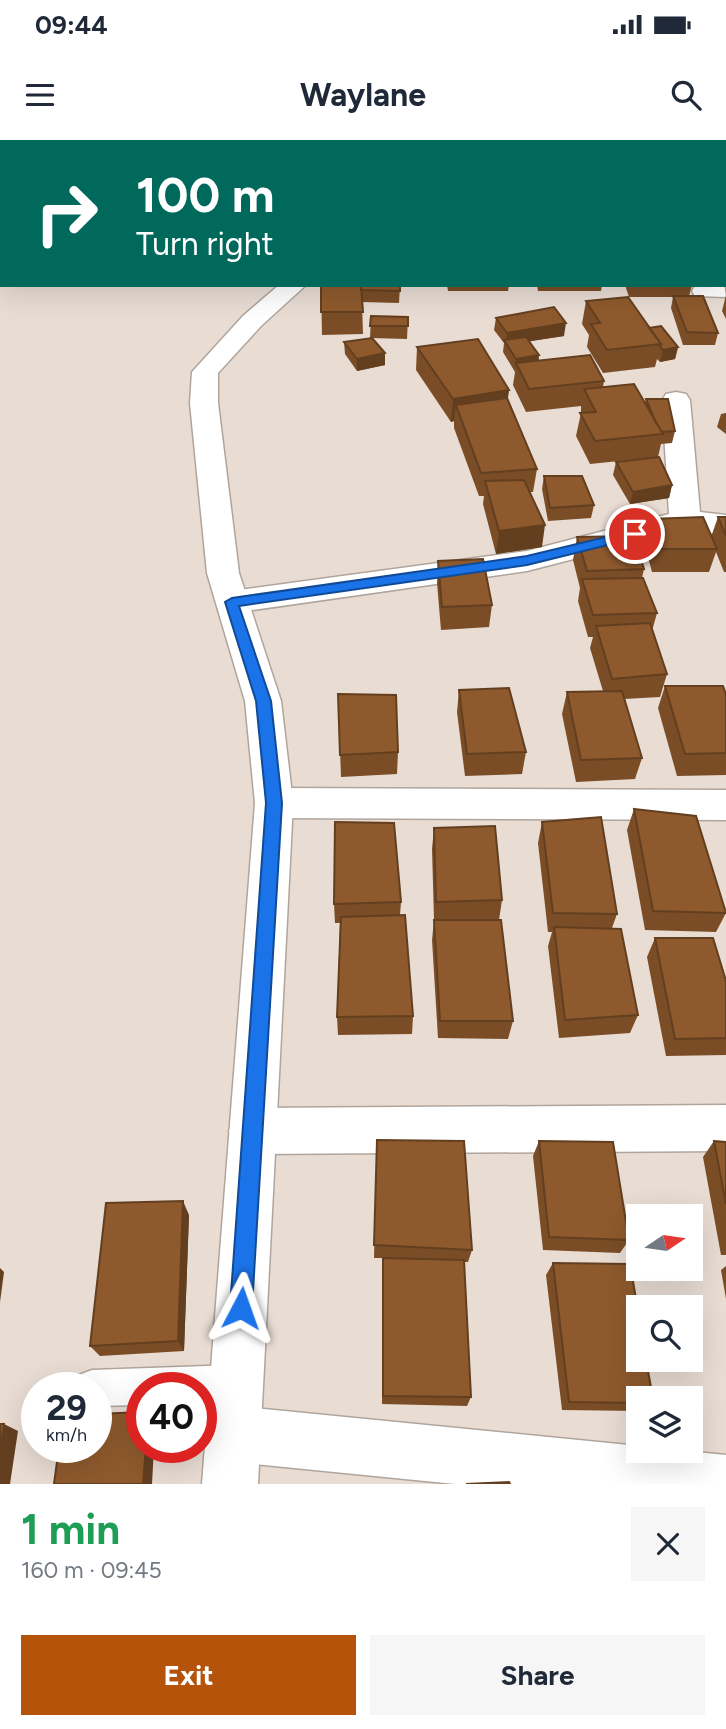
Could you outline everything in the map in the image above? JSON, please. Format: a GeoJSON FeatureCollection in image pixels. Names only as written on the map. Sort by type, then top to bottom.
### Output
{"type":"FeatureCollection","features":[{"type":"Feature","properties":{"kind":"street"},"geometry":{"type":"LineString","coordinates":[[292,287],[252,321],[205,372],[204,403],[223,573],[263,701],[274,803],[233,1434],[726,1483]]}},
{"type":"Feature","properties":{"kind":"street"},"geometry":{"type":"LineString","coordinates":[[676,400],[685,520]]}},
{"type":"Feature","properties":{"kind":"street"},"geometry":{"type":"LineString","coordinates":[[232,602],[527,561],[685,520],[726,525]]}},
{"type":"Feature","properties":{"kind":"street"},"geometry":{"type":"LineString","coordinates":[[274,803],[726,805]]}},
{"type":"Feature","properties":{"kind":"street"},"geometry":{"type":"LineString","coordinates":[[253,1131],[726,1128]]}},
{"type":"Feature","properties":{"kind":"lane"},"geometry":{"type":"LineString","coordinates":[[112,1395],[233,1434]]}},
{"type":"Feature","properties":{"kind":"building"},"geometry":{"type":"Polygon","coordinates":[[[321,287],[361,287],[363,312],[321,312],[321,287]]]}},
{"type":"Feature","properties":{"kind":"building"},"geometry":{"type":"Polygon","coordinates":[[[361,287],[400,287],[400,291],[361,290],[361,287]]]}},
{"type":"Feature","properties":{"kind":"building"},"geometry":{"type":"Polygon","coordinates":[[[673,296],[703,296],[718,333],[687,332],[673,296]]]}},
{"type":"Feature","properties":{"kind":"building"},"geometry":{"type":"Polygon","coordinates":[[[628,297],[661,344],[607,350],[591,324],[600,323],[586,301],[628,297]]]}},
{"type":"Feature","properties":{"kind":"building"},"geometry":{"type":"Polygon","coordinates":[[[554,307],[566,323],[507,333],[496,318],[554,307]]]}},
{"type":"Feature","properties":{"kind":"building"},"geometry":{"type":"Polygon","coordinates":[[[371,316],[408,317],[408,326],[370,326],[371,316]]]}},
{"type":"Feature","properties":{"kind":"building"},"geometry":{"type":"Polygon","coordinates":[[[661,326],[678,347],[663,350],[649,328],[661,326]]]}},
{"type":"Feature","properties":{"kind":"building"},"geometry":{"type":"Polygon","coordinates":[[[526,337],[539,355],[516,359],[504,340],[526,337]]]}},
{"type":"Feature","properties":{"kind":"building"},"geometry":{"type":"Polygon","coordinates":[[[372,338],[385,353],[357,359],[344,342],[372,338]]]}},
{"type":"Feature","properties":{"kind":"building"},"geometry":{"type":"Polygon","coordinates":[[[478,339],[509,390],[453,399],[417,347],[478,339]]]}},
{"type":"Feature","properties":{"kind":"building"},"geometry":{"type":"Polygon","coordinates":[[[590,355],[604,381],[529,389],[516,363],[590,355]]]}},
{"type":"Feature","properties":{"kind":"building"},"geometry":{"type":"Polygon","coordinates":[[[634,384],[663,434],[595,441],[580,413],[596,412],[584,389],[634,384]]]}},
{"type":"Feature","properties":{"kind":"building"},"geometry":{"type":"Polygon","coordinates":[[[507,398],[537,469],[481,473],[456,405],[507,398]]]}},
{"type":"Feature","properties":{"kind":"building"},"geometry":{"type":"Polygon","coordinates":[[[646,399],[668,399],[675,431],[662,432],[646,399]]]}},
{"type":"Feature","properties":{"kind":"building"},"geometry":{"type":"Polygon","coordinates":[[[659,457],[672,485],[633,492],[616,462],[659,457]]]}},
{"type":"Feature","properties":{"kind":"building"},"geometry":{"type":"Polygon","coordinates":[[[544,476],[582,476],[594,505],[550,508],[544,476]]]}},
{"type":"Feature","properties":{"kind":"building"},"geometry":{"type":"Polygon","coordinates":[[[524,480],[545,525],[499,531],[485,481],[524,480]]]}},
{"type":"Feature","properties":{"kind":"building"},"geometry":{"type":"Polygon","coordinates":[[[703,517],[717,549],[658,549],[650,519],[703,517]]]}},
{"type":"Feature","properties":{"kind":"building"},"geometry":{"type":"Polygon","coordinates":[[[718,517],[726,517],[726,536],[718,517]]]}},
{"type":"Feature","properties":{"kind":"building"},"geometry":{"type":"Polygon","coordinates":[[[633,536],[644,569],[587,571],[577,537],[633,536]]]}},
{"type":"Feature","properties":{"kind":"building"},"geometry":{"type":"Polygon","coordinates":[[[483,559],[492,605],[442,607],[438,561],[483,559]]]}},
{"type":"Feature","properties":{"kind":"building"},"geometry":{"type":"Polygon","coordinates":[[[643,578],[657,613],[593,615],[582,579],[643,578]]]}},
{"type":"Feature","properties":{"kind":"building"},"geometry":{"type":"Polygon","coordinates":[[[650,623],[667,674],[612,679],[596,626],[650,623]]]}},
{"type":"Feature","properties":{"kind":"building"},"geometry":{"type":"Polygon","coordinates":[[[665,686],[723,686],[726,694],[726,753],[685,754],[665,686]]]}},
{"type":"Feature","properties":{"kind":"building"},"geometry":{"type":"Polygon","coordinates":[[[509,688],[526,752],[467,754],[459,690],[509,688]]]}},
{"type":"Feature","properties":{"kind":"building"},"geometry":{"type":"Polygon","coordinates":[[[622,691],[642,758],[581,760],[567,692],[622,691]]]}},
{"type":"Feature","properties":{"kind":"building"},"geometry":{"type":"Polygon","coordinates":[[[338,694],[396,695],[398,752],[340,755],[338,694]]]}},
{"type":"Feature","properties":{"kind":"building"},"geometry":{"type":"Polygon","coordinates":[[[634,809],[696,816],[726,913],[653,911],[634,809]]]}},
{"type":"Feature","properties":{"kind":"building"},"geometry":{"type":"Polygon","coordinates":[[[601,817],[617,914],[553,913],[542,822],[601,817]]]}},
{"type":"Feature","properties":{"kind":"building"},"geometry":{"type":"Polygon","coordinates":[[[335,822],[394,823],[401,902],[334,904],[335,822]]]}},
{"type":"Feature","properties":{"kind":"building"},"geometry":{"type":"Polygon","coordinates":[[[495,826],[502,900],[436,902],[434,828],[495,826]]]}},
{"type":"Feature","properties":{"kind":"building"},"geometry":{"type":"Polygon","coordinates":[[[405,915],[413,1016],[337,1017],[341,917],[405,915]]]}},
{"type":"Feature","properties":{"kind":"building"},"geometry":{"type":"Polygon","coordinates":[[[434,920],[501,920],[513,1021],[440,1021],[434,920]]]}},
{"type":"Feature","properties":{"kind":"building"},"geometry":{"type":"Polygon","coordinates":[[[554,927],[621,929],[638,1015],[565,1020],[554,927]]]}},
{"type":"Feature","properties":{"kind":"building"},"geometry":{"type":"Polygon","coordinates":[[[655,938],[713,938],[726,981],[726,1038],[675,1039],[655,938]]]}},
{"type":"Feature","properties":{"kind":"building"},"geometry":{"type":"Polygon","coordinates":[[[377,1140],[464,1141],[472,1250],[374,1245],[377,1140]]]}},
{"type":"Feature","properties":{"kind":"building"},"geometry":{"type":"Polygon","coordinates":[[[539,1141],[613,1142],[626,1222],[626,1240],[549,1237],[539,1141]]]}},
{"type":"Feature","properties":{"kind":"building"},"geometry":{"type":"Polygon","coordinates":[[[714,1141],[726,1142],[726,1204],[714,1141]]]}},
{"type":"Feature","properties":{"kind":"building"},"geometry":{"type":"Polygon","coordinates":[[[183,1201],[178,1341],[90,1346],[106,1203],[183,1201]]]}},
{"type":"Feature","properties":{"kind":"building"},"geometry":{"type":"Polygon","coordinates":[[[383,1258],[464,1260],[471,1397],[383,1396],[383,1258]]]}},
{"type":"Feature","properties":{"kind":"building"},"geometry":{"type":"Polygon","coordinates":[[[553,1263],[626,1264],[626,1281],[633,1281],[635,1295],[626,1295],[626,1372],[648,1372],[651,1386],[626,1386],[626,1403],[569,1402],[553,1263]]]}},
{"type":"Feature","properties":{"kind":"building"},"geometry":{"type":"Polygon","coordinates":[[[112,1413],[126,1413],[126,1463],[145,1463],[143,1484],[54,1484],[57,1463],[112,1463],[112,1413]]]}},
{"type":"Feature","properties":{"kind":"building"},"geometry":{"type":"Polygon","coordinates":[[[0,1424],[4,1424],[0,1453],[0,1424]]]}},
{"type":"Feature","properties":{"kind":"building"},"geometry":{"type":"Polygon","coordinates":[[[509,1482],[510,1484],[466,1484],[509,1482]]]}},
{"type":"Feature","properties":{"kind":"route"},"geometry":{"type":"LineString","coordinates":[[241,1308],[274,803],[263,701],[232,602],[527,561],[635,534]]}}]}
